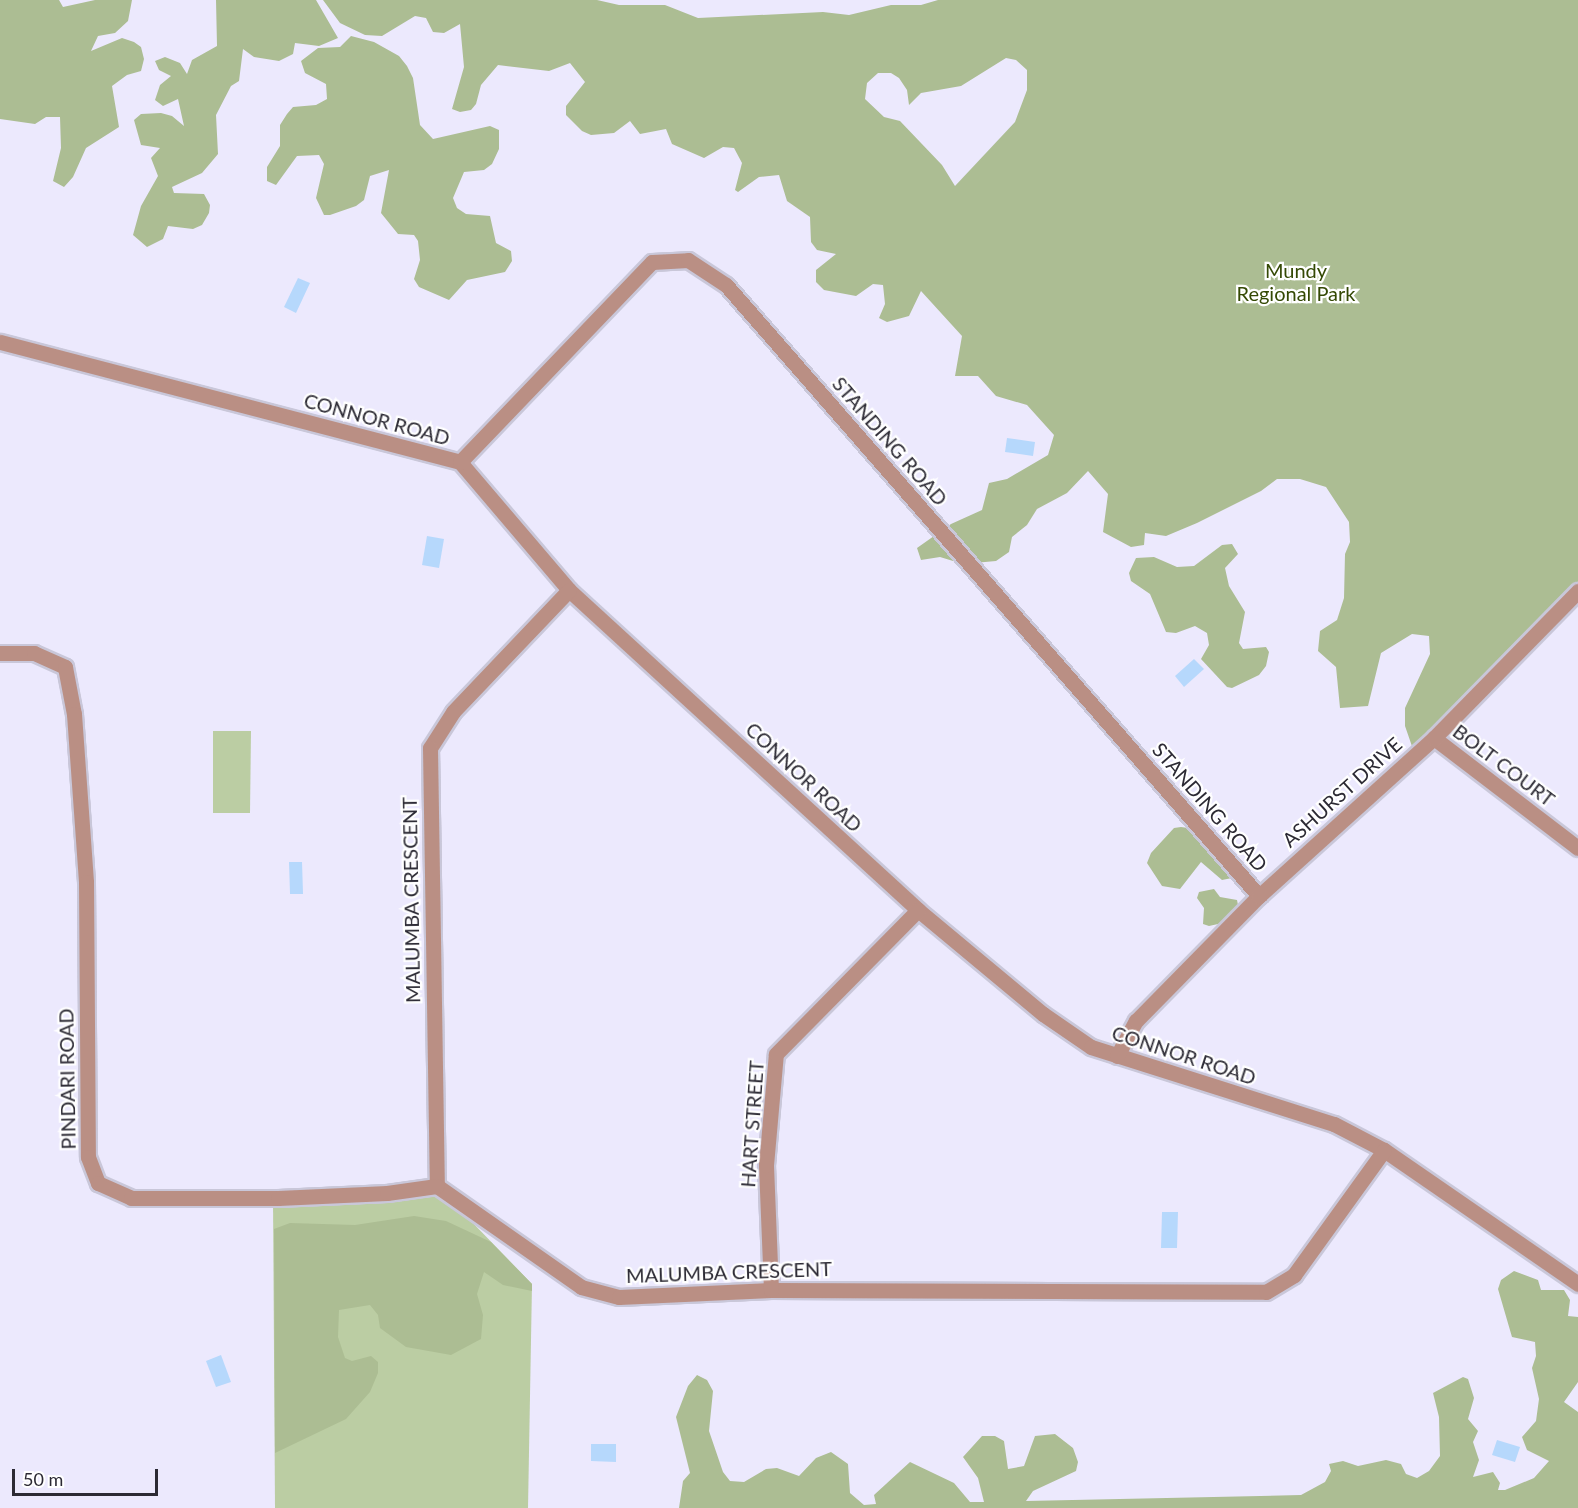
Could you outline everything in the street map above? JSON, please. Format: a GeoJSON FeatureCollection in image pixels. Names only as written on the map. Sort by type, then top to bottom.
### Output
{"type":"FeatureCollection","features":[{"type":"Feature","properties":{"kind":"street","name":"STANDING ROAD"},"geometry":{"type":"LineString","coordinates":[[460,462],[652,262],[688,260],[726,285],[1259,896]]}},
{"type":"Feature","properties":{"kind":"street","name":"CONNOR ROAD"},"geometry":{"type":"LineString","coordinates":[[0,342],[460,462],[569,590],[918,910],[1043,1014],[1090,1047],[1335,1124],[1384,1150],[1578,1284]]}},
{"type":"Feature","properties":{"kind":"street","name":"MALUMBA CRESCENT"},"geometry":{"type":"LineString","coordinates":[[569,590],[453,712],[430,748],[437,1186],[581,1287],[619,1297],[771,1290],[1266,1292],[1294,1275],[1384,1150]]}},
{"type":"Feature","properties":{"kind":"street","name":"ASHURST DRIVE"},"geometry":{"type":"LineString","coordinates":[[1117,1056],[1136,1021],[1259,896],[1434,738],[1578,591]]}},
{"type":"Feature","properties":{"kind":"street","name":"PINDARI ROAD"},"geometry":{"type":"LineString","coordinates":[[0,653],[34,653],[65,667],[74,714],[86,882],[88,1158],[98,1183],[131,1198],[278,1198],[387,1193],[437,1186]]}},
{"type":"Feature","properties":{"kind":"street","name":"BOLT COURT"},"geometry":{"type":"LineString","coordinates":[[1434,738],[1578,848]]}},
{"type":"Feature","properties":{"kind":"street","name":"HART STREET"},"geometry":{"type":"LineString","coordinates":[[771,1290],[766,1165],[776,1054],[918,910]]}},
{"type":"Feature","properties":{"kind":"green space"},"geometry":{"type":"Polygon","coordinates":[[[0,0],[59,0],[63,7],[95,0],[132,0],[128,21],[115,33],[98,36],[91,51],[122,38],[134,42],[141,47],[144,59],[141,71],[127,75],[112,86],[119,127],[86,148],[73,177],[64,187],[53,181],[61,148],[60,117],[46,117],[35,124],[0,119],[0,0]]]}},
{"type":"Feature","properties":{"kind":"green space"},"geometry":{"type":"Polygon","coordinates":[[[216,0],[316,0],[338,38],[319,46],[295,43],[293,54],[279,61],[254,57],[243,49],[239,81],[231,86],[216,115],[218,154],[202,173],[172,187],[174,193],[204,194],[210,205],[209,213],[202,225],[193,229],[168,226],[163,239],[147,247],[133,235],[141,206],[158,176],[151,158],[160,148],[141,145],[134,120],[141,114],[161,113],[172,116],[184,126],[178,99],[163,106],[155,100],[160,85],[171,76],[159,70],[155,61],[165,57],[180,63],[187,74],[192,60],[217,46],[216,0]]]}},
{"type":"Feature","properties":{"kind":"green space","name":"Mundy Regional Park"},"geometry":{"type":"Polygon","coordinates":[[[323,0],[597,0],[619,5],[665,5],[698,18],[823,12],[849,15],[891,5],[921,5],[938,0],[1578,0],[1578,591],[1415,755],[1405,726],[1405,708],[1430,654],[1429,636],[1412,634],[1381,653],[1368,706],[1340,708],[1336,667],[1318,651],[1320,631],[1337,620],[1344,598],[1345,554],[1350,542],[1349,522],[1326,487],[1300,479],[1277,479],[1261,491],[1166,536],[1145,533],[1144,545],[1131,547],[1103,532],[1108,494],[1088,471],[1067,493],[1037,509],[1027,525],[1012,537],[1009,552],[996,561],[963,564],[940,557],[921,560],[917,548],[951,524],[982,510],[989,483],[1007,479],[1048,455],[1054,435],[1027,405],[996,396],[978,376],[955,376],[962,336],[921,291],[909,316],[887,322],[879,318],[885,304],[883,285],[873,284],[856,296],[824,290],[816,282],[816,270],[836,254],[817,250],[811,242],[810,217],[787,201],[779,175],[759,177],[738,192],[735,190],[742,163],[734,148],[723,147],[704,158],[672,144],[666,129],[640,134],[630,121],[614,133],[591,135],[582,131],[566,115],[566,106],[585,82],[570,63],[549,71],[498,65],[481,85],[476,104],[471,110],[460,112],[452,109],[464,67],[460,24],[444,33],[433,32],[426,18],[415,16],[382,36],[365,35],[340,23],[323,0]],[[1006,58],[961,86],[921,93],[909,105],[907,90],[899,78],[891,73],[878,73],[867,83],[865,99],[884,117],[900,121],[942,165],[955,186],[1015,122],[1027,90],[1027,70],[1016,60],[1006,58]]]}},
{"type":"Feature","properties":{"kind":"green space"},"geometry":{"type":"Polygon","coordinates":[[[351,36],[374,42],[399,56],[407,66],[413,78],[420,125],[433,139],[490,126],[499,130],[499,149],[492,164],[484,170],[464,172],[453,198],[457,208],[466,214],[490,216],[496,243],[511,251],[512,261],[505,272],[467,280],[449,300],[419,287],[414,279],[420,260],[418,241],[414,235],[398,234],[381,213],[389,170],[370,176],[364,200],[356,206],[330,215],[324,215],[316,198],[324,164],[319,155],[297,156],[276,185],[267,181],[267,167],[280,146],[280,125],[287,114],[293,107],[316,105],[327,99],[326,84],[305,73],[301,61],[318,48],[340,47],[351,36]]]}},
{"type":"Feature","properties":{"kind":"green space"},"geometry":{"type":"Polygon","coordinates":[[[1232,544],[1238,554],[1225,568],[1229,586],[1245,612],[1239,643],[1243,649],[1266,647],[1269,652],[1266,666],[1259,675],[1232,688],[1227,687],[1201,659],[1209,645],[1207,633],[1195,626],[1176,633],[1166,632],[1150,594],[1131,581],[1129,573],[1136,558],[1154,557],[1177,567],[1194,566],[1222,545],[1232,544]]]}},
{"type":"Feature","properties":{"kind":"green space"},"geometry":{"type":"Polygon","coordinates":[[[213,731],[251,731],[250,813],[213,813],[213,731]]]}},
{"type":"Feature","properties":{"kind":"green space"},"geometry":{"type":"Polygon","coordinates":[[[1174,828],[1188,828],[1233,874],[1232,878],[1222,880],[1201,862],[1180,889],[1162,886],[1147,863],[1151,853],[1174,828]]]}},
{"type":"Feature","properties":{"kind":"green space"},"geometry":{"type":"Polygon","coordinates":[[[1214,889],[1220,897],[1237,900],[1239,910],[1227,922],[1209,926],[1203,924],[1204,908],[1197,898],[1199,892],[1214,889]]]}},
{"type":"Feature","properties":{"kind":"green space"},"geometry":{"type":"Polygon","coordinates":[[[437,1186],[532,1284],[528,1508],[275,1508],[273,1198],[437,1186]]]}},
{"type":"Feature","properties":{"kind":"green space"},"geometry":{"type":"Polygon","coordinates":[[[414,1216],[446,1221],[491,1242],[532,1284],[532,1291],[503,1285],[484,1272],[477,1294],[483,1315],[481,1339],[451,1355],[406,1347],[380,1328],[378,1315],[370,1305],[339,1310],[338,1337],[345,1358],[352,1361],[371,1356],[378,1362],[378,1373],[370,1392],[346,1419],[275,1453],[274,1229],[290,1223],[355,1225],[414,1216]]]}},
{"type":"Feature","properties":{"kind":"green space"},"geometry":{"type":"Polygon","coordinates":[[[1514,1271],[1538,1280],[1541,1290],[1564,1290],[1570,1300],[1568,1316],[1578,1317],[1578,1382],[1564,1402],[1578,1412],[1578,1508],[679,1508],[683,1481],[690,1473],[676,1417],[688,1386],[697,1375],[707,1380],[713,1391],[709,1431],[723,1472],[730,1481],[744,1482],[766,1469],[777,1468],[799,1476],[816,1458],[831,1452],[848,1464],[850,1493],[864,1505],[876,1504],[874,1495],[910,1462],[954,1483],[970,1502],[984,1502],[978,1478],[963,1457],[982,1436],[995,1436],[1004,1441],[1008,1469],[1024,1466],[1035,1436],[1055,1434],[1073,1448],[1078,1462],[1076,1471],[1033,1491],[1026,1501],[1301,1495],[1325,1482],[1331,1471],[1329,1464],[1343,1461],[1358,1466],[1386,1460],[1401,1464],[1406,1474],[1417,1478],[1429,1471],[1440,1456],[1439,1417],[1433,1393],[1463,1377],[1468,1379],[1474,1398],[1468,1419],[1478,1431],[1473,1442],[1479,1460],[1473,1477],[1493,1472],[1500,1483],[1498,1490],[1505,1490],[1534,1478],[1549,1461],[1527,1450],[1522,1437],[1536,1421],[1539,1399],[1532,1368],[1536,1356],[1535,1342],[1512,1337],[1498,1289],[1501,1280],[1514,1271]]]}},
{"type":"Feature","properties":{"kind":"water"},"geometry":{"type":"Polygon","coordinates":[[[298,278],[310,283],[296,313],[284,307],[298,278]]]}},
{"type":"Feature","properties":{"kind":"water"},"geometry":{"type":"Polygon","coordinates":[[[1007,438],[1035,442],[1033,456],[1005,452],[1007,438]]]}},
{"type":"Feature","properties":{"kind":"water"},"geometry":{"type":"Polygon","coordinates":[[[427,536],[444,539],[439,568],[422,565],[427,536]]]}},
{"type":"Feature","properties":{"kind":"water"},"geometry":{"type":"Polygon","coordinates":[[[1194,659],[1204,669],[1184,687],[1175,676],[1194,659]]]}},
{"type":"Feature","properties":{"kind":"water"},"geometry":{"type":"Polygon","coordinates":[[[289,862],[302,862],[303,894],[290,894],[289,862]]]}},
{"type":"Feature","properties":{"kind":"water"},"geometry":{"type":"Polygon","coordinates":[[[1162,1212],[1178,1212],[1177,1248],[1161,1248],[1162,1212]]]}},
{"type":"Feature","properties":{"kind":"water"},"geometry":{"type":"Polygon","coordinates":[[[221,1355],[231,1382],[216,1387],[206,1361],[221,1355]]]}},
{"type":"Feature","properties":{"kind":"water"},"geometry":{"type":"Polygon","coordinates":[[[1497,1440],[1520,1447],[1515,1462],[1492,1455],[1497,1440]]]}},
{"type":"Feature","properties":{"kind":"water"},"geometry":{"type":"Polygon","coordinates":[[[591,1444],[616,1444],[616,1462],[591,1461],[591,1444]]]}}]}
